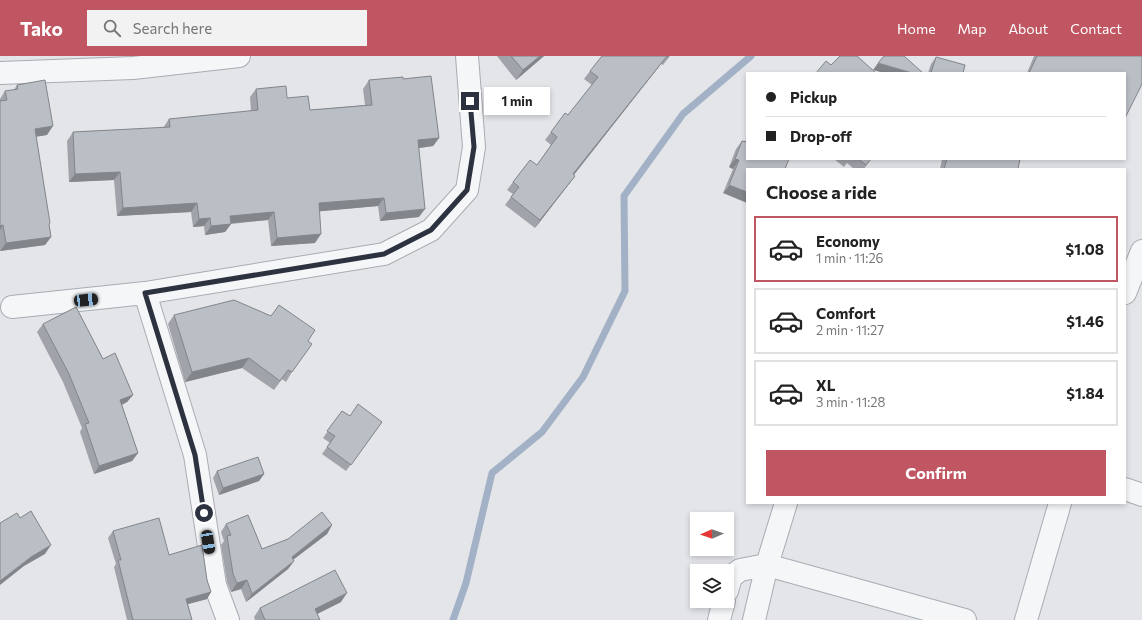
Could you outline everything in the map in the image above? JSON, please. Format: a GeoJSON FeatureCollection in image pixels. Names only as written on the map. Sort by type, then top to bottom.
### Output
{"type":"FeatureCollection","features":[{"type":"Feature","properties":{"kind":"street"},"geometry":{"type":"LineString","coordinates":[[0,73],[133,68],[239,56]]}},
{"type":"Feature","properties":{"kind":"street"},"geometry":{"type":"LineString","coordinates":[[12,307],[145,293],[384,254],[431,230],[467,190],[474,147],[467,56]]}},
{"type":"Feature","properties":{"kind":"street"},"geometry":{"type":"LineString","coordinates":[[1126,291],[1142,251]]}},
{"type":"Feature","properties":{"kind":"street"},"geometry":{"type":"LineString","coordinates":[[145,293],[195,455],[215,585],[228,620]]}},
{"type":"Feature","properties":{"kind":"street"},"geometry":{"type":"LineString","coordinates":[[1126,489],[1142,495]]}},
{"type":"Feature","properties":{"kind":"street"},"geometry":{"type":"LineString","coordinates":[[754,620],[767,565],[786,504]]}},
{"type":"Feature","properties":{"kind":"street"},"geometry":{"type":"LineString","coordinates":[[1026,620],[1060,504]]}},
{"type":"Feature","properties":{"kind":"street"},"geometry":{"type":"LineString","coordinates":[[734,575],[740,570],[767,565],[965,620]]}},
{"type":"Feature","properties":{"kind":"street"},"geometry":{"type":"LineString","coordinates":[[719,620],[722,608]]}},
{"type":"Feature","properties":{"kind":"building"},"geometry":{"type":"Polygon","coordinates":[[[511,56],[540,56],[523,70],[511,56]]]}},
{"type":"Feature","properties":{"kind":"building"},"geometry":{"type":"Polygon","coordinates":[[[602,56],[667,56],[573,174],[575,176],[540,220],[511,197],[519,187],[513,182],[530,160],[537,165],[557,137],[551,132],[565,113],[568,115],[598,77],[590,71],[602,56]]]}},
{"type":"Feature","properties":{"kind":"building"},"geometry":{"type":"Polygon","coordinates":[[[840,56],[857,56],[875,72],[817,72],[826,61],[831,65],[840,56]]]}},
{"type":"Feature","properties":{"kind":"building"},"geometry":{"type":"Polygon","coordinates":[[[884,56],[904,56],[922,72],[909,72],[878,63],[884,56]]]}},
{"type":"Feature","properties":{"kind":"building"},"geometry":{"type":"Polygon","coordinates":[[[1037,56],[1142,56],[1142,84],[1126,116],[1126,72],[1029,72],[1037,56]]]}},
{"type":"Feature","properties":{"kind":"building"},"geometry":{"type":"Polygon","coordinates":[[[936,57],[965,65],[963,72],[931,72],[936,57]]]}},
{"type":"Feature","properties":{"kind":"building"},"geometry":{"type":"Polygon","coordinates":[[[431,76],[439,138],[418,140],[425,209],[386,213],[384,198],[319,203],[321,234],[277,238],[274,212],[230,216],[231,224],[211,226],[210,218],[199,219],[197,203],[123,208],[120,172],[75,174],[73,132],[170,127],[169,119],[258,110],[256,89],[286,86],[287,98],[308,96],[310,110],[372,105],[369,80],[431,76]]]}},
{"type":"Feature","properties":{"kind":"building"},"geometry":{"type":"Polygon","coordinates":[[[45,80],[53,126],[35,129],[51,237],[6,243],[3,225],[0,226],[0,101],[7,100],[5,91],[18,89],[17,85],[45,80]]]}},
{"type":"Feature","properties":{"kind":"building"},"geometry":{"type":"Polygon","coordinates":[[[742,141],[746,142],[746,160],[789,160],[785,168],[746,168],[746,192],[729,185],[739,160],[735,159],[742,141]]]}},
{"type":"Feature","properties":{"kind":"building"},"geometry":{"type":"Polygon","coordinates":[[[859,160],[870,160],[866,165],[859,160]]]}},
{"type":"Feature","properties":{"kind":"building"},"geometry":{"type":"Polygon","coordinates":[[[947,160],[1020,160],[1018,168],[944,168],[947,160]]]}},
{"type":"Feature","properties":{"kind":"building"},"geometry":{"type":"Polygon","coordinates":[[[234,300],[271,316],[279,305],[315,330],[308,341],[312,344],[292,372],[288,370],[280,381],[249,358],[192,372],[174,315],[234,300]]]}},
{"type":"Feature","properties":{"kind":"building"},"geometry":{"type":"Polygon","coordinates":[[[76,307],[103,359],[115,353],[133,395],[120,400],[138,453],[99,466],[85,424],[89,423],[69,374],[43,324],[76,307]]]}},
{"type":"Feature","properties":{"kind":"building"},"geometry":{"type":"Polygon","coordinates":[[[358,404],[382,422],[351,465],[327,447],[335,436],[327,431],[342,411],[350,416],[358,404]]]}},
{"type":"Feature","properties":{"kind":"building"},"geometry":{"type":"Polygon","coordinates":[[[258,457],[264,474],[223,488],[217,471],[258,457]]]}},
{"type":"Feature","properties":{"kind":"building"},"geometry":{"type":"Polygon","coordinates":[[[31,511],[51,545],[31,557],[0,581],[0,523],[17,513],[20,518],[31,511]]]}},
{"type":"Feature","properties":{"kind":"building"},"geometry":{"type":"Polygon","coordinates":[[[322,512],[332,525],[292,557],[294,561],[252,594],[247,580],[237,583],[233,574],[227,536],[231,535],[226,524],[248,515],[262,549],[288,539],[322,512]]]}},
{"type":"Feature","properties":{"kind":"building"},"geometry":{"type":"Polygon","coordinates":[[[159,518],[169,555],[202,545],[207,580],[211,592],[186,599],[192,620],[133,620],[118,560],[121,560],[113,531],[159,518]]]}},
{"type":"Feature","properties":{"kind":"building"},"geometry":{"type":"Polygon","coordinates":[[[335,570],[347,593],[315,609],[320,620],[265,620],[260,608],[335,570]]]}},
{"type":"Feature","properties":{"kind":"waterway"},"geometry":{"type":"LineString","coordinates":[[453,620],[466,583],[492,473],[542,432],[583,377],[625,291],[624,196],[683,114],[751,56]]}},
{"type":"Feature","properties":{"kind":"route"},"geometry":{"type":"LineString","coordinates":[[204,513],[195,455],[145,293],[384,254],[431,230],[467,190],[474,147],[470,101]]}}]}
